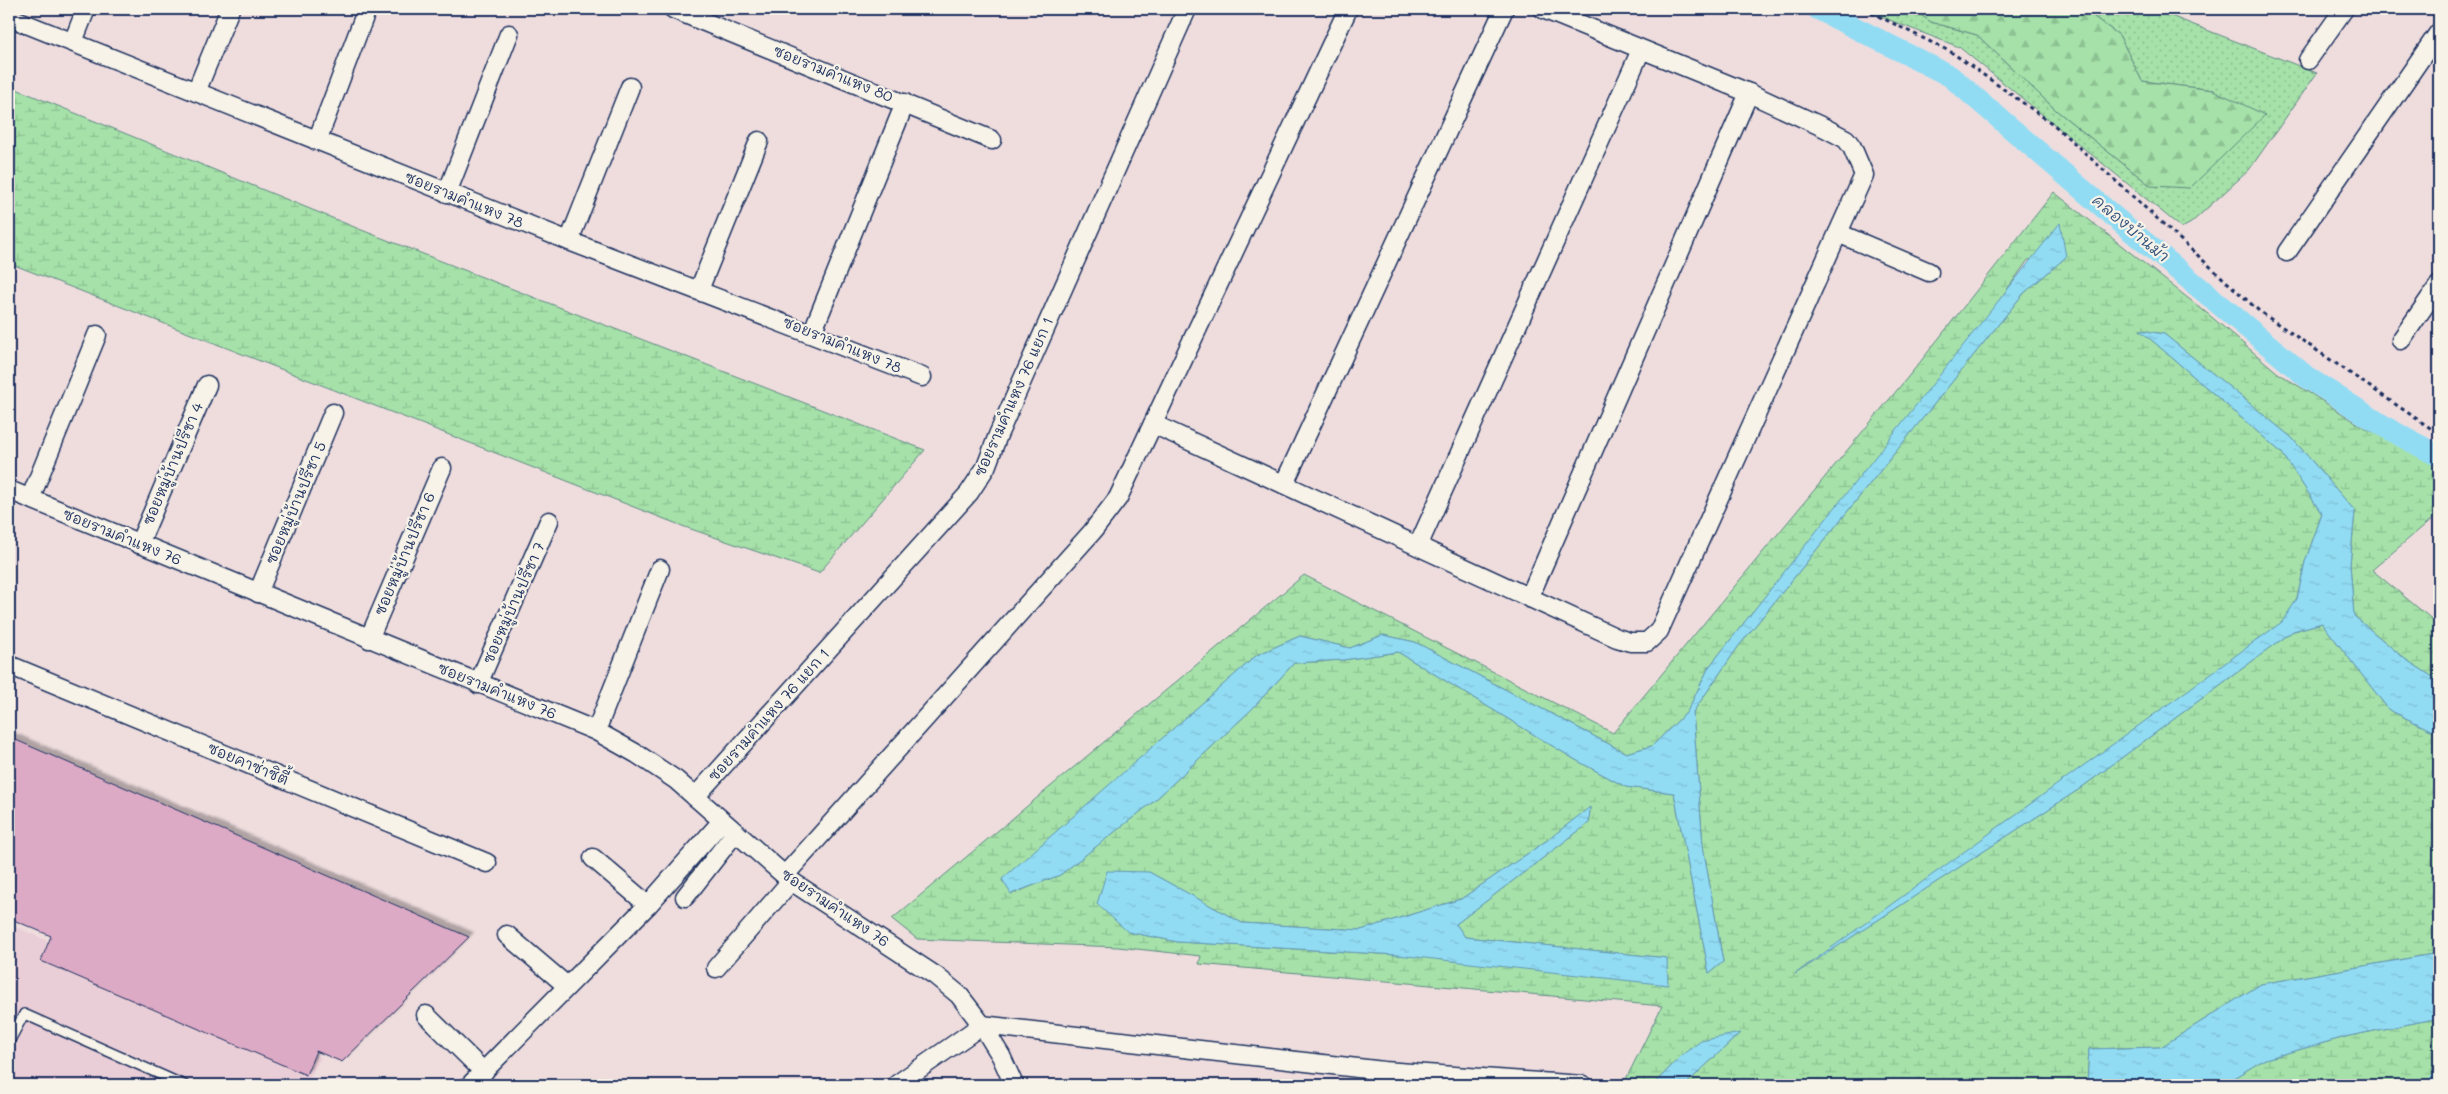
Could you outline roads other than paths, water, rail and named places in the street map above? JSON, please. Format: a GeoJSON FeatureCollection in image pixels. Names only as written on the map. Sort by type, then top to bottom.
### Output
{"type":"FeatureCollection","features":[{"type":"Feature","properties":{"kind":"street"},"geometry":{"type":"LineString","coordinates":[[72,42],[86,9]]}},
{"type":"Feature","properties":{"kind":"street"},"geometry":{"type":"LineString","coordinates":[[196,92],[230,9]]}},
{"type":"Feature","properties":{"kind":"street"},"geometry":{"type":"LineString","coordinates":[[317,140],[367,9]]}},
{"type":"Feature","properties":{"kind":"street","name":"ซอยรามคำแหง 80"},"geometry":{"type":"LineString","coordinates":[[673,9],[992,140]]}},
{"type":"Feature","properties":{"kind":"street","name":"ซอยรามคำแหง 76 แยก 1"},"geometry":{"type":"LineString","coordinates":[[695,797],[969,492],[986,467],[1002,426],[1187,9]]}},
{"type":"Feature","properties":{"kind":"street"},"geometry":{"type":"LineString","coordinates":[[716,968],[788,878],[1092,532],[1118,498],[1348,9]]}},
{"type":"Feature","properties":{"kind":"street"},"geometry":{"type":"LineString","coordinates":[[1284,484],[1504,9]]}},
{"type":"Feature","properties":{"kind":"street"},"geometry":{"type":"LineString","coordinates":[[1153,424],[1529,598],[1630,642],[1648,642],[1659,631],[1864,175],[1852,146],[1846,139],[1825,128],[1749,94],[1543,9]]}},
{"type":"Feature","properties":{"kind":"street"},"geometry":{"type":"LineString","coordinates":[[2308,60],[2344,9]]}},
{"type":"Feature","properties":{"kind":"street","name":"ซอยรามคำแหง 78"},"geometry":{"type":"LineString","coordinates":[[9,17],[447,193],[922,377]]}},
{"type":"Feature","properties":{"kind":"street"},"geometry":{"type":"LineString","coordinates":[[2287,252],[2439,32]]}},
{"type":"Feature","properties":{"kind":"street"},"geometry":{"type":"LineString","coordinates":[[447,193],[509,34]]}},
{"type":"Feature","properties":{"kind":"street"},"geometry":{"type":"LineString","coordinates":[[1418,546],[1641,50]]}},
{"type":"Feature","properties":{"kind":"street"},"geometry":{"type":"LineString","coordinates":[[569,241],[630,87]]}},
{"type":"Feature","properties":{"kind":"street"},"geometry":{"type":"LineString","coordinates":[[1529,598],[1749,94]]}},
{"type":"Feature","properties":{"kind":"street"},"geometry":{"type":"LineString","coordinates":[[812,333],[905,103]]}},
{"type":"Feature","properties":{"kind":"street"},"geometry":{"type":"LineString","coordinates":[[699,290],[759,141]]}},
{"type":"Feature","properties":{"kind":"street"},"geometry":{"type":"LineString","coordinates":[[1838,233],[1930,272]]}},
{"type":"Feature","properties":{"kind":"street"},"geometry":{"type":"LineString","coordinates":[[2401,340],[2439,285]]}},
{"type":"Feature","properties":{"kind":"street"},"geometry":{"type":"LineString","coordinates":[[30,499],[97,336]]}},
{"type":"Feature","properties":{"kind":"street","name":"ซอยหมู่บ้านปรีชา 4"},"geometry":{"type":"LineString","coordinates":[[139,544],[207,385]]}},
{"type":"Feature","properties":{"kind":"street","name":"ซอยหมู่บ้านปรีชา 5"},"geometry":{"type":"LineString","coordinates":[[258,593],[334,413]]}},
{"type":"Feature","properties":{"kind":"street","name":"ซอยหมู่บ้านปรีชา 6"},"geometry":{"type":"LineString","coordinates":[[369,639],[442,468]]}},
{"type":"Feature","properties":{"kind":"street","name":"ซอยรามคำแหง 76"},"geometry":{"type":"LineString","coordinates":[[9,490],[596,731],[637,754],[676,780],[788,878],[936,976],[959,995],[982,1025],[1014,1085]]}},
{"type":"Feature","properties":{"kind":"street","name":"ซอยหมู่บ้านปรีชา 7"},"geometry":{"type":"LineString","coordinates":[[478,684],[549,521]]}},
{"type":"Feature","properties":{"kind":"street"},"geometry":{"type":"LineString","coordinates":[[596,731],[660,569]]}},
{"type":"Feature","properties":{"kind":"street","name":"ซอยคาซ่าซิตี้"},"geometry":{"type":"LineString","coordinates":[[9,665],[487,864]]}},
{"type":"Feature","properties":{"kind":"street"},"geometry":{"type":"LineString","coordinates":[[686,897],[728,827]]}},
{"type":"Feature","properties":{"kind":"street"},"geometry":{"type":"LineString","coordinates":[[470,1085],[648,904],[728,827]]}},
{"type":"Feature","properties":{"kind":"street"},"geometry":{"type":"LineString","coordinates":[[593,858],[648,904]]}},
{"type":"Feature","properties":{"kind":"street"},"geometry":{"type":"LineString","coordinates":[[507,935],[567,986]]}},
{"type":"Feature","properties":{"kind":"street"},"geometry":{"type":"LineString","coordinates":[[426,1015],[484,1072]]}},
{"type":"Feature","properties":{"kind":"street"},"geometry":{"type":"LineString","coordinates":[[896,1085],[982,1025],[1383,1078],[1582,1085]]}},
{"type":"Feature","properties":{"kind":"lane"},"geometry":{"type":"LineString","coordinates":[[9,1042],[24,1014],[184,1085]]}},
{"type":"Feature","properties":{"kind":"water"},"geometry":{"type":"Polygon","coordinates":[[[2060,223],[2066,257],[2023,294],[1738,647],[1693,712],[1703,846],[1723,962],[1709,973],[1674,793],[1626,787],[1574,759],[1398,652],[1343,660],[1294,663],[1251,710],[1154,801],[1060,875],[1011,894],[1002,879],[1257,655],[1300,636],[1350,648],[1383,635],[1415,642],[1626,753],[1652,746],[1687,712],[1709,667],[2060,223]]]}},
{"type":"Feature","properties":{"kind":"water"},"geometry":{"type":"Polygon","coordinates":[[[2140,330],[2164,334],[2291,437],[2355,511],[2350,564],[2354,616],[2405,659],[2439,681],[2439,734],[2389,710],[2322,623],[2293,631],[2078,790],[1795,974],[2282,622],[2297,599],[2305,562],[2322,514],[2282,453],[2140,330]]]}},
{"type":"Feature","properties":{"kind":"water"},"geometry":{"type":"Polygon","coordinates":[[[1590,807],[1589,823],[1456,924],[1465,937],[1667,958],[1668,985],[1398,955],[1178,942],[1128,932],[1097,904],[1107,871],[1149,872],[1242,923],[1361,930],[1461,899],[1549,839],[1590,807]]]}},
{"type":"Feature","properties":{"kind":"water"},"geometry":{"type":"Polygon","coordinates":[[[2439,953],[2439,1018],[2349,1036],[2265,1059],[2222,1085],[2087,1085],[2089,1049],[2161,1047],[2261,984],[2439,953]]]}},
{"type":"Feature","properties":{"kind":"water"},"geometry":{"type":"Polygon","coordinates":[[[1740,1033],[1685,1085],[1653,1085],[1682,1055],[1701,1041],[1740,1033]]]}},
{"type":"Feature","properties":{"kind":"waterway","name":"คลองบ้านม้า"},"geometry":{"type":"LineString","coordinates":[[1818,9],[1950,76],[2118,220],[2308,378],[2390,430],[2439,456]]}}]}
